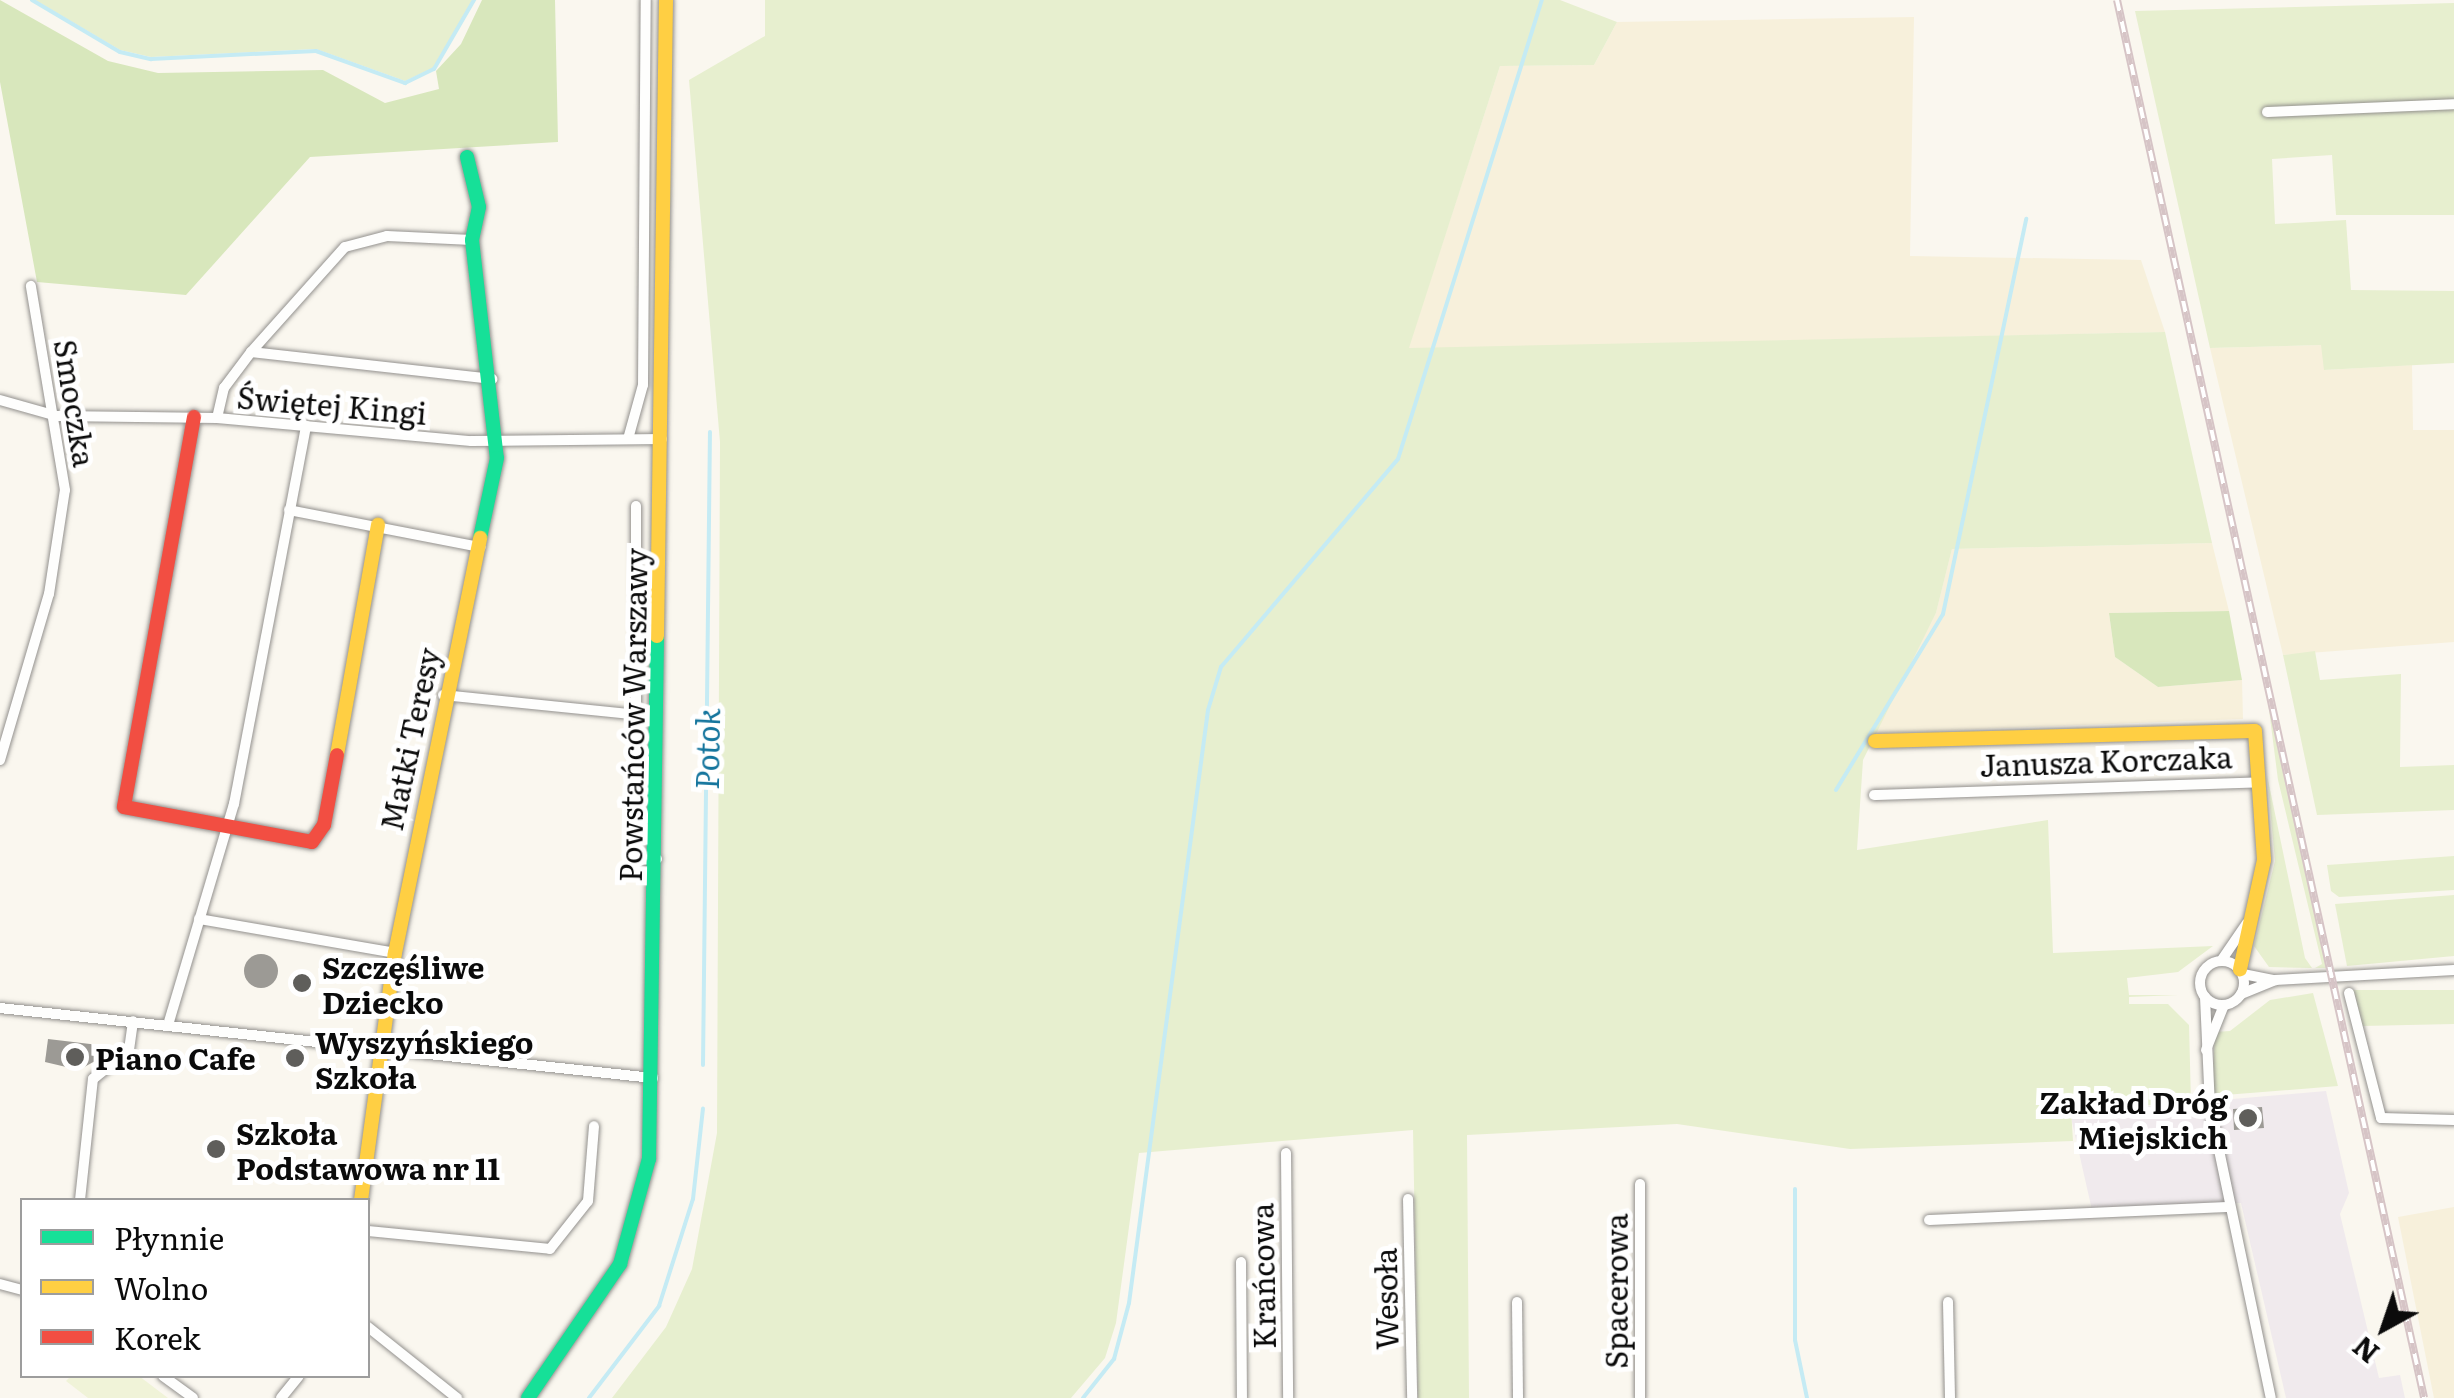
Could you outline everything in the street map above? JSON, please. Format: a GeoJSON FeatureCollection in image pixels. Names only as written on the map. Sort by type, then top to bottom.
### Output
{"type":"FeatureCollection","features":[{"type":"Feature","properties":{"kind":"street"},"geometry":{"type":"LineString","coordinates":[[628,439],[644,375],[646,0]]}},
{"type":"Feature","properties":{"kind":"street","name":"Powstańców Warszawy"},"geometry":{"type":"LineString","coordinates":[[528,1398],[608,1287],[633,1235],[649,1159],[658,859],[666,0]]}},
{"type":"Feature","properties":{"kind":"street"},"geometry":{"type":"LineString","coordinates":[[2267,112],[2454,104]]}},
{"type":"Feature","properties":{"kind":"street","name":"Matki Teresy"},"geometry":{"type":"LineString","coordinates":[[362,1198],[378,1047],[394,953],[444,695],[480,547],[498,443],[493,379],[472,240],[480,217],[467,156]]}},
{"type":"Feature","properties":{"kind":"street"},"geometry":{"type":"LineString","coordinates":[[217,418],[224,388],[345,247],[373,237],[472,240]]}},
{"type":"Feature","properties":{"kind":"street","name":"Smoczka"},"geometry":{"type":"LineString","coordinates":[[0,760],[49,594],[65,490],[57,416],[31,286]]}},
{"type":"Feature","properties":{"kind":"street"},"geometry":{"type":"LineString","coordinates":[[251,352],[493,379]]}},
{"type":"Feature","properties":{"kind":"street","name":"Świętej Kingi"},"geometry":{"type":"LineString","coordinates":[[0,400],[57,416],[217,418],[498,443],[662,439]]}},
{"type":"Feature","properties":{"kind":"street"},"geometry":{"type":"LineString","coordinates":[[194,417],[124,807],[312,842],[324,824],[378,524]]}},
{"type":"Feature","properties":{"kind":"street"},"geometry":{"type":"LineString","coordinates":[[168,1025],[224,826],[306,426]]}},
{"type":"Feature","properties":{"kind":"street"},"geometry":{"type":"LineString","coordinates":[[636,506],[631,714],[636,860],[658,859]]}},
{"type":"Feature","properties":{"kind":"street"},"geometry":{"type":"LineString","coordinates":[[289,510],[378,524],[480,547]]}},
{"type":"Feature","properties":{"kind":"street"},"geometry":{"type":"LineString","coordinates":[[444,695],[631,714]]}},
{"type":"Feature","properties":{"kind":"street"},"geometry":{"type":"LineString","coordinates":[[1875,741],[2235,728],[2256,731],[2257,782]]}},
{"type":"Feature","properties":{"kind":"street","name":"Janusza Korczaka"},"geometry":{"type":"LineString","coordinates":[[1874,795],[2257,782],[2264,860],[2248,922],[2241,972]]}},
{"type":"Feature","properties":{"kind":"street"},"geometry":{"type":"LineString","coordinates":[[200,918],[394,953]]}},
{"type":"Feature","properties":{"kind":"street","name":"Janusza Korczaka"},"geometry":{"type":"LineString","coordinates":[[2221,961],[2248,922]]}},
{"type":"Feature","properties":{"kind":"street"},"geometry":{"type":"LineString","coordinates":[[2271,1398],[2228,1207],[2204,1056],[2204,972],[2221,961],[2241,972],[2275,980],[2454,970]]}},
{"type":"Feature","properties":{"kind":"street"},"geometry":{"type":"LineString","coordinates":[[2241,972],[2242,994]]}},
{"type":"Feature","properties":{"kind":"street"},"geometry":{"type":"LineString","coordinates":[[2204,1056],[2224,1005],[2275,980]]}},
{"type":"Feature","properties":{"kind":"street"},"geometry":{"type":"LineString","coordinates":[[2349,994],[2381,1118],[2454,1120]]}},
{"type":"Feature","properties":{"kind":"street"},"geometry":{"type":"LineString","coordinates":[[2205,996],[2224,1005]]}},
{"type":"Feature","properties":{"kind":"street"},"geometry":{"type":"LineString","coordinates":[[0,1008],[653,1078]]}},
{"type":"Feature","properties":{"kind":"street"},"geometry":{"type":"LineString","coordinates":[[80,1198],[94,1079],[129,1050],[133,1021]]}},
{"type":"Feature","properties":{"kind":"street"},"geometry":{"type":"LineString","coordinates":[[370,1231],[550,1249],[588,1201],[594,1126]]}},
{"type":"Feature","properties":{"kind":"street","name":"Krańcowa"},"geometry":{"type":"LineString","coordinates":[[1286,1153],[1288,1398]]}},
{"type":"Feature","properties":{"kind":"street","name":"Spacerowa"},"geometry":{"type":"LineString","coordinates":[[1640,1184],[1640,1398]]}},
{"type":"Feature","properties":{"kind":"street","name":"Wesoła"},"geometry":{"type":"LineString","coordinates":[[1408,1199],[1412,1398]]}},
{"type":"Feature","properties":{"kind":"street"},"geometry":{"type":"LineString","coordinates":[[1929,1220],[2228,1207]]}},
{"type":"Feature","properties":{"kind":"street"},"geometry":{"type":"LineString","coordinates":[[1241,1262],[1242,1398]]}},
{"type":"Feature","properties":{"kind":"street"},"geometry":{"type":"LineString","coordinates":[[1517,1302],[1518,1398]]}},
{"type":"Feature","properties":{"kind":"street"},"geometry":{"type":"LineString","coordinates":[[1948,1302],[1950,1398]]}},
{"type":"Feature","properties":{"kind":"street"},"geometry":{"type":"LineString","coordinates":[[370,1330],[457,1398]]}},
{"type":"Feature","properties":{"kind":"street"},"geometry":{"type":"LineString","coordinates":[[167,1378],[193,1398]]}},
{"type":"Feature","properties":{"kind":"street"},"geometry":{"type":"LineString","coordinates":[[281,1398],[297,1378]]}},
{"type":"Feature","properties":{"kind":"shaded area"},"geometry":{"type":"Polygon","coordinates":[[[1914,17],[1910,256],[2141,260],[2165,332],[1408,349],[1500,66],[1594,65],[1617,22],[1914,17]]]}},
{"type":"Feature","properties":{"kind":"shaded area"},"geometry":{"type":"Polygon","coordinates":[[[2322,345],[2325,370],[2412,365],[2413,430],[2454,430],[2454,642],[2283,655],[2210,348],[2322,345]]]}},
{"type":"Feature","properties":{"kind":"shaded area"},"geometry":{"type":"Polygon","coordinates":[[[2212,543],[2229,611],[2109,613],[2115,657],[2158,687],[2242,680],[2243,719],[1875,733],[1936,613],[1952,549],[2212,543]]]}},
{"type":"Feature","properties":{"kind":"shaded area"},"geometry":{"type":"Polygon","coordinates":[[[2326,1091],[2349,1193],[2340,1214],[2379,1378],[2400,1375],[2405,1398],[2286,1398],[2241,1203],[2092,1210],[2070,1113],[2326,1091]]]}},
{"type":"Feature","properties":{"kind":"shaded area"},"geometry":{"type":"Polygon","coordinates":[[[2454,1207],[2454,1398],[2434,1398],[2398,1217],[2454,1207]]]}},
{"type":"Feature","properties":{"kind":"green space"},"geometry":{"type":"Polygon","coordinates":[[[0,0],[108,61],[158,73],[323,70],[385,103],[439,89],[436,71],[461,44],[482,0],[555,0],[558,142],[310,157],[186,295],[37,282],[0,82],[0,0]]]}},
{"type":"Feature","properties":{"kind":"green space"},"geometry":{"type":"Polygon","coordinates":[[[35,0],[473,0],[433,68],[405,81],[316,49],[151,57],[120,50],[35,0]]]}},
{"type":"Feature","properties":{"kind":"green space"},"geometry":{"type":"Polygon","coordinates":[[[765,0],[1560,0],[1617,22],[1594,65],[1500,66],[1409,348],[2165,332],[2212,543],[1952,549],[1936,613],[1863,760],[1857,850],[2048,820],[2053,953],[2213,946],[2178,972],[2127,978],[2129,995],[2178,995],[2129,997],[2129,1004],[2168,1004],[2189,1025],[2191,1103],[2071,1109],[2073,1141],[1850,1149],[1677,1124],[1467,1135],[1469,1398],[1418,1398],[1413,1130],[1139,1153],[1116,1323],[1105,1358],[1071,1398],[612,1398],[666,1327],[692,1269],[717,1133],[720,442],[689,80],[765,36],[765,0]]]}},
{"type":"Feature","properties":{"kind":"green space"},"geometry":{"type":"Polygon","coordinates":[[[2454,3],[2454,215],[2336,215],[2332,155],[2272,159],[2275,224],[2346,220],[2351,290],[2454,291],[2454,363],[2324,370],[2321,345],[2210,348],[2135,11],[2454,3]]]}},
{"type":"Feature","properties":{"kind":"green space"},"geometry":{"type":"Polygon","coordinates":[[[2229,611],[2242,680],[2158,687],[2115,657],[2109,613],[2229,611]]]}},
{"type":"Feature","properties":{"kind":"green space"},"geometry":{"type":"Polygon","coordinates":[[[2315,651],[2320,680],[2401,674],[2400,767],[2454,765],[2454,810],[2317,815],[2283,655],[2315,651]]]}},
{"type":"Feature","properties":{"kind":"green space"},"geometry":{"type":"Polygon","coordinates":[[[2268,702],[2327,968],[2315,968],[2322,964],[2278,780],[2268,702]]]}},
{"type":"Feature","properties":{"kind":"green space"},"geometry":{"type":"Polygon","coordinates":[[[2267,775],[2305,958],[2312,968],[2269,967],[2254,946],[2275,861],[2267,775]]]}},
{"type":"Feature","properties":{"kind":"green space"},"geometry":{"type":"Polygon","coordinates":[[[2454,856],[2454,890],[2339,897],[2331,891],[2327,865],[2454,856]]]}},
{"type":"Feature","properties":{"kind":"green space"},"geometry":{"type":"Polygon","coordinates":[[[2454,895],[2454,956],[2347,966],[2335,904],[2454,895]]]}},
{"type":"Feature","properties":{"kind":"green space"},"geometry":{"type":"Polygon","coordinates":[[[2353,990],[2454,990],[2454,1024],[2362,1026],[2353,990]]]}},
{"type":"Feature","properties":{"kind":"green space"},"geometry":{"type":"Polygon","coordinates":[[[2313,993],[2338,1086],[2212,1096],[2215,1032],[2230,1031],[2270,1000],[2313,993]]]}},
{"type":"Feature","properties":{"kind":"green space"},"geometry":{"type":"Polygon","coordinates":[[[142,1378],[168,1398],[88,1398],[66,1381],[142,1378]]]}},
{"type":"Feature","properties":{"kind":"building"},"geometry":{"type":"Polygon","coordinates":[[[261,954],[273,959],[278,971],[273,983],[261,988],[249,983],[244,971],[249,959],[261,954]]]}},
{"type":"Feature","properties":{"kind":"building","name":"Piano Cafe"},"geometry":{"type":"Polygon","coordinates":[[[48,1039],[107,1046],[111,1052],[79,1070],[45,1062],[48,1039]]]}},
{"type":"Feature","properties":{"kind":"building","name":"Zakład Dróg Miejskich"},"geometry":{"type":"Polygon","coordinates":[[[2262,1107],[2264,1128],[2234,1130],[2233,1109],[2262,1107]]]}},
{"type":"Feature","properties":{"kind":"waterway"},"geometry":{"type":"LineString","coordinates":[[32,0],[120,52],[151,59],[316,51],[405,83],[434,69],[474,0]]}},
{"type":"Feature","properties":{"kind":"waterway"},"geometry":{"type":"LineString","coordinates":[[1083,1398],[1114,1359],[1129,1303],[1208,710],[1221,667],[1398,459],[1542,0]]}},
{"type":"Feature","properties":{"kind":"waterway"},"geometry":{"type":"LineString","coordinates":[[1836,790],[1943,614],[2026,219]]}},
{"type":"Feature","properties":{"kind":"waterway","name":"Potok"},"geometry":{"type":"LineString","coordinates":[[703,1065],[710,432]]}},
{"type":"Feature","properties":{"kind":"waterway","name":"Potok"},"geometry":{"type":"LineString","coordinates":[[589,1398],[659,1306],[693,1199],[703,1109]]}},
{"type":"Feature","properties":{"kind":"waterway"},"geometry":{"type":"LineString","coordinates":[[1795,1189],[1795,1340],[1807,1398]]}},
{"type":"Feature","properties":{"kind":"railway"},"geometry":{"type":"LineString","coordinates":[[2117,0],[2424,1398]]}},
{"type":"Feature","properties":{"kind":"traffic: fast"},"geometry":{"type":"LineString","coordinates":[[467,157],[479,207],[472,240],[497,458],[480,538]]}},
{"type":"Feature","properties":{"kind":"traffic: fast"},"geometry":{"type":"LineString","coordinates":[[528,1398],[620,1264],[649,1159],[657,636]]}},
{"type":"Feature","properties":{"kind":"traffic: slow"},"geometry":{"type":"LineString","coordinates":[[657,636],[666,0]]}},
{"type":"Feature","properties":{"kind":"traffic: slow"},"geometry":{"type":"LineString","coordinates":[[337,755],[378,525]]}},
{"type":"Feature","properties":{"kind":"traffic: slow"},"geometry":{"type":"LineString","coordinates":[[361,1198],[395,953],[480,538]]}},
{"type":"Feature","properties":{"kind":"traffic: slow"},"geometry":{"type":"LineString","coordinates":[[1875,741],[2255,731],[2264,860],[2240,969]]}},
{"type":"Feature","properties":{"kind":"traffic: jam"},"geometry":{"type":"LineString","coordinates":[[194,417],[124,807],[312,842],[324,825],[337,755]]}},
{"type":"Feature","properties":{"kind":"place","name":"Szczęśliwe Dziecko"},"geometry":{"type":"Point","coordinates":[302,983]}},
{"type":"Feature","properties":{"kind":"place","name":"Piano Cafe"},"geometry":{"type":"Point","coordinates":[75,1057]}},
{"type":"Feature","properties":{"kind":"place","name":"Wyszyńskiego Szkoła"},"geometry":{"type":"Point","coordinates":[295,1058]}},
{"type":"Feature","properties":{"kind":"place","name":"Zakład Dróg Miejskich"},"geometry":{"type":"Point","coordinates":[2248,1118]}},
{"type":"Feature","properties":{"kind":"place","name":"Szkoła Podstawowa nr 11"},"geometry":{"type":"Point","coordinates":[216,1149]}}]}
